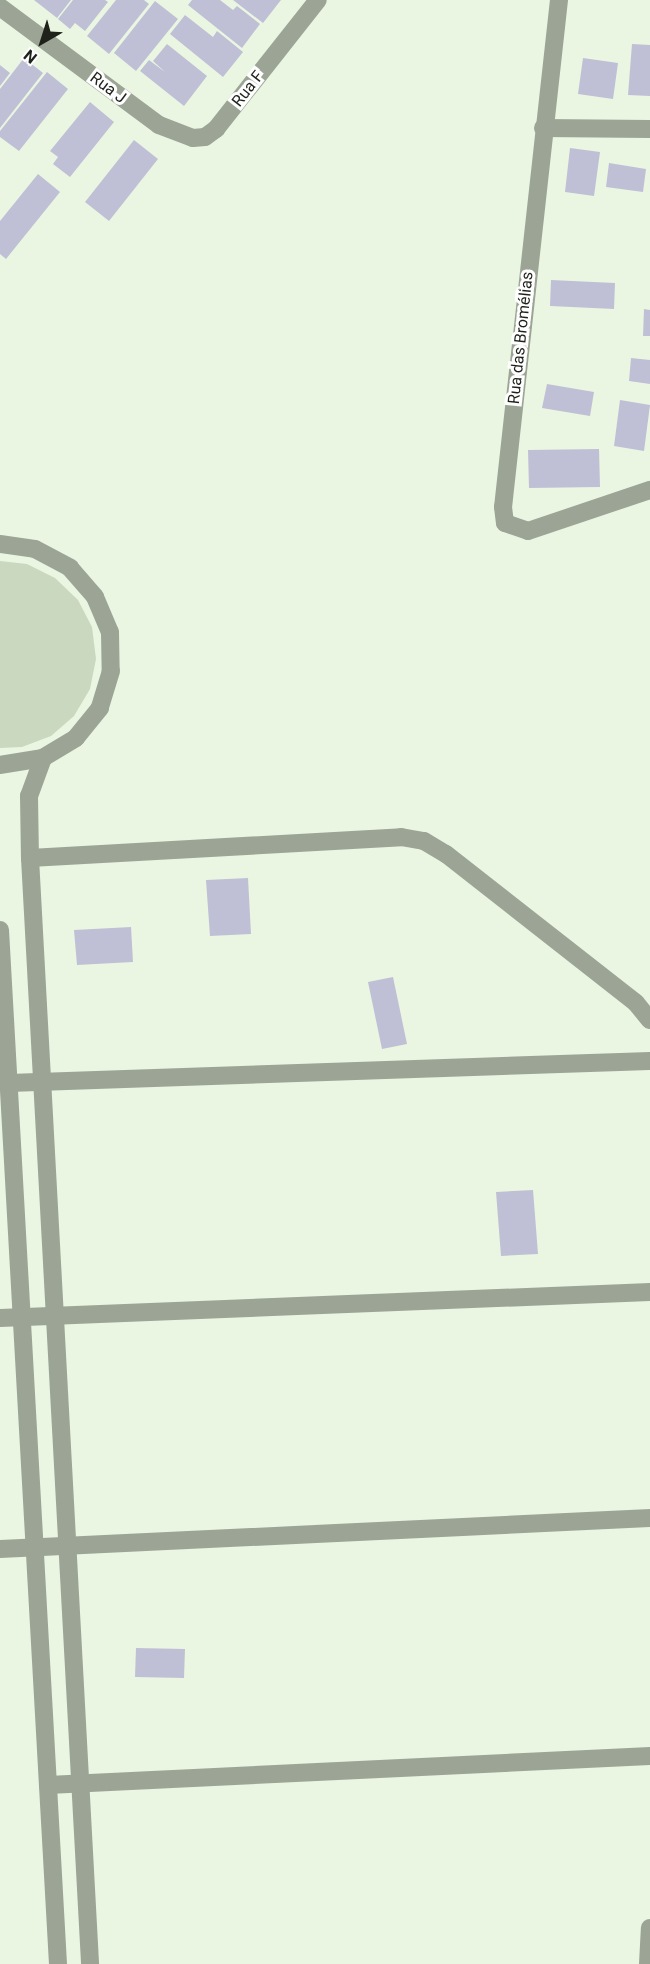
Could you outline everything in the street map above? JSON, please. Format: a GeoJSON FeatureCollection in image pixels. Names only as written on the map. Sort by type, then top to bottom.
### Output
{"type":"FeatureCollection","features":[{"type":"Feature","properties":{"kind":"street","name":"Rua F"},"geometry":{"type":"LineString","coordinates":[[159,125],[178,135],[205,137],[318,0]]}},
{"type":"Feature","properties":{"kind":"street","name":"Rua das Bromélias"},"geometry":{"type":"LineString","coordinates":[[559,0],[543,128],[503,507],[505,523],[528,531],[650,490]]}},
{"type":"Feature","properties":{"kind":"street","name":"Rua J"},"geometry":{"type":"LineString","coordinates":[[0,7],[159,125]]}},
{"type":"Feature","properties":{"kind":"street"},"geometry":{"type":"LineString","coordinates":[[543,128],[650,129]]}},
{"type":"Feature","properties":{"kind":"street"},"geometry":{"type":"LineString","coordinates":[[0,544],[35,549],[70,568],[95,597],[110,632],[111,671],[100,708],[76,738],[43,758],[0,765]]}},
{"type":"Feature","properties":{"kind":"street"},"geometry":{"type":"LineString","coordinates":[[43,758],[28,796],[30,858],[90,1964]]}},
{"type":"Feature","properties":{"kind":"street"},"geometry":{"type":"LineString","coordinates":[[30,858],[401,837],[424,841],[446,854],[636,1003],[650,1020]]}},
{"type":"Feature","properties":{"kind":"street"},"geometry":{"type":"LineString","coordinates":[[0,930],[58,1964]]}},
{"type":"Feature","properties":{"kind":"street"},"geometry":{"type":"LineString","coordinates":[[9,1083],[650,1061]]}},
{"type":"Feature","properties":{"kind":"street"},"geometry":{"type":"LineString","coordinates":[[0,1318],[650,1292]]}},
{"type":"Feature","properties":{"kind":"street"},"geometry":{"type":"LineString","coordinates":[[0,1549],[650,1518]]}},
{"type":"Feature","properties":{"kind":"street"},"geometry":{"type":"LineString","coordinates":[[48,1785],[650,1756]]}},
{"type":"Feature","properties":{"kind":"street"},"geometry":{"type":"LineString","coordinates":[[648,1964],[650,1928]]}},
{"type":"Feature","properties":{"kind":"green space"},"geometry":{"type":"Polygon","coordinates":[[[0,561],[27,564],[55,578],[78,600],[92,627],[96,659],[90,689],[74,716],[51,736],[22,747],[0,748],[0,561]]]}},
{"type":"Feature","properties":{"kind":"building"},"geometry":{"type":"Polygon","coordinates":[[[34,0],[71,0],[57,18],[34,0]]]}},
{"type":"Feature","properties":{"kind":"building"},"geometry":{"type":"Polygon","coordinates":[[[73,0],[105,0],[108,2],[85,31],[75,23],[70,29],[58,19],[73,0]]]}},
{"type":"Feature","properties":{"kind":"building"},"geometry":{"type":"Polygon","coordinates":[[[116,0],[144,0],[149,4],[109,54],[87,36],[116,0]]]}},
{"type":"Feature","properties":{"kind":"building"},"geometry":{"type":"Polygon","coordinates":[[[192,0],[220,0],[233,10],[237,6],[260,24],[242,48],[188,5],[192,0]]]}},
{"type":"Feature","properties":{"kind":"building"},"geometry":{"type":"Polygon","coordinates":[[[233,0],[281,0],[263,23],[233,0]]]}},
{"type":"Feature","properties":{"kind":"building"},"geometry":{"type":"Polygon","coordinates":[[[155,1],[178,19],[136,71],[114,53],[155,1]]]}},
{"type":"Feature","properties":{"kind":"building"},"geometry":{"type":"Polygon","coordinates":[[[185,15],[213,37],[217,31],[243,52],[223,77],[170,34],[185,15]]]}},
{"type":"Feature","properties":{"kind":"building"},"geometry":{"type":"Polygon","coordinates":[[[167,44],[207,76],[184,106],[140,71],[149,60],[165,72],[153,61],[167,44]]]}},
{"type":"Feature","properties":{"kind":"building"},"geometry":{"type":"Polygon","coordinates":[[[632,44],[650,45],[650,96],[628,95],[632,44]]]}},
{"type":"Feature","properties":{"kind":"building"},"geometry":{"type":"Polygon","coordinates":[[[24,58],[43,73],[0,128],[0,89],[24,58]]]}},
{"type":"Feature","properties":{"kind":"building"},"geometry":{"type":"Polygon","coordinates":[[[583,58],[618,63],[613,99],[578,94],[583,58]]]}},
{"type":"Feature","properties":{"kind":"building"},"geometry":{"type":"Polygon","coordinates":[[[0,65],[10,73],[0,86],[0,65]]]}},
{"type":"Feature","properties":{"kind":"building"},"geometry":{"type":"Polygon","coordinates":[[[47,72],[68,89],[19,151],[0,137],[0,131],[47,72]]]}},
{"type":"Feature","properties":{"kind":"building"},"geometry":{"type":"Polygon","coordinates":[[[90,102],[114,122],[70,177],[53,164],[58,157],[50,151],[90,102]]]}},
{"type":"Feature","properties":{"kind":"building"},"geometry":{"type":"Polygon","coordinates":[[[134,140],[158,159],[109,221],[85,202],[134,140]]]}},
{"type":"Feature","properties":{"kind":"building"},"geometry":{"type":"Polygon","coordinates":[[[570,148],[600,152],[594,196],[565,192],[570,148]]]}},
{"type":"Feature","properties":{"kind":"building"},"geometry":{"type":"Polygon","coordinates":[[[609,163],[646,169],[643,192],[606,187],[609,163]]]}},
{"type":"Feature","properties":{"kind":"building"},"geometry":{"type":"Polygon","coordinates":[[[38,174],[60,192],[6,259],[0,254],[0,221],[38,174]]]}},
{"type":"Feature","properties":{"kind":"building"},"geometry":{"type":"Polygon","coordinates":[[[551,280],[615,283],[614,309],[550,306],[551,280]]]}},
{"type":"Feature","properties":{"kind":"building"},"geometry":{"type":"Polygon","coordinates":[[[644,309],[650,310],[650,336],[643,336],[644,309]]]}},
{"type":"Feature","properties":{"kind":"building"},"geometry":{"type":"Polygon","coordinates":[[[631,358],[650,360],[650,384],[629,381],[631,358]]]}},
{"type":"Feature","properties":{"kind":"building"},"geometry":{"type":"Polygon","coordinates":[[[547,384],[594,392],[590,416],[542,408],[547,384]]]}},
{"type":"Feature","properties":{"kind":"building"},"geometry":{"type":"Polygon","coordinates":[[[620,400],[650,405],[644,451],[614,446],[620,400]]]}},
{"type":"Feature","properties":{"kind":"building"},"geometry":{"type":"Polygon","coordinates":[[[599,449],[600,487],[529,488],[528,450],[599,449]]]}},
{"type":"Feature","properties":{"kind":"building"},"geometry":{"type":"Polygon","coordinates":[[[248,878],[251,934],[210,936],[206,880],[248,878]]]}},
{"type":"Feature","properties":{"kind":"building"},"geometry":{"type":"Polygon","coordinates":[[[131,927],[133,962],[77,965],[74,930],[131,927]]]}},
{"type":"Feature","properties":{"kind":"building"},"geometry":{"type":"Polygon","coordinates":[[[393,977],[407,1044],[382,1049],[368,982],[393,977]]]}},
{"type":"Feature","properties":{"kind":"building"},"geometry":{"type":"Polygon","coordinates":[[[533,1190],[538,1254],[501,1256],[496,1192],[533,1190]]]}},
{"type":"Feature","properties":{"kind":"building"},"geometry":{"type":"Polygon","coordinates":[[[136,1648],[185,1649],[184,1678],[135,1677],[136,1648]]]}}]}
